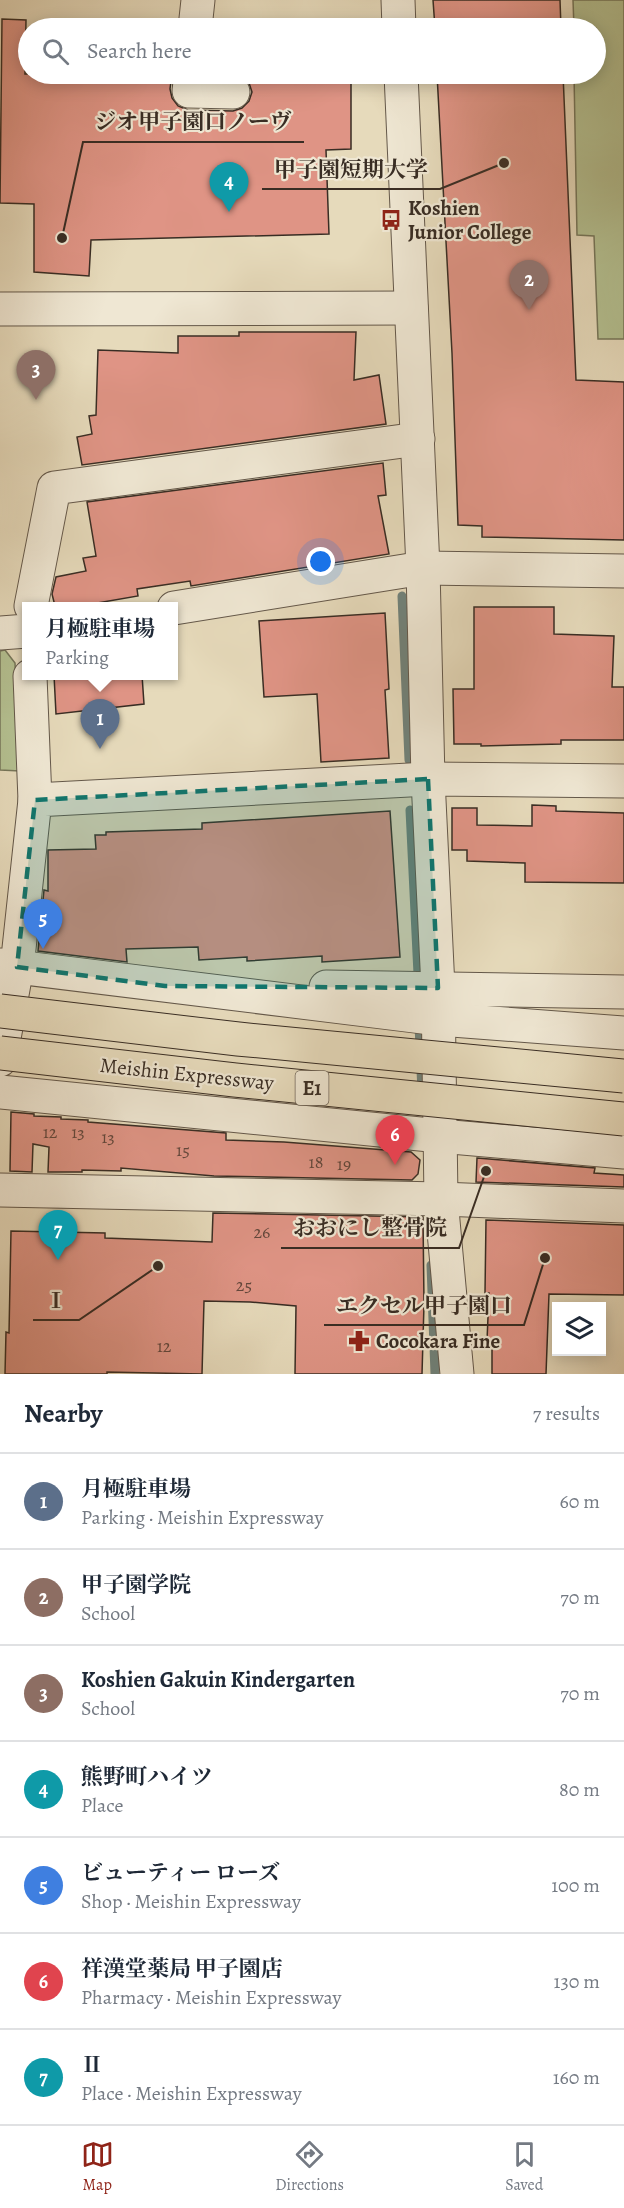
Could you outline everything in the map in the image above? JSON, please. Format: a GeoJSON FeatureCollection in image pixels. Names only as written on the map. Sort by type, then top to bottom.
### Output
{"type":"FeatureCollection","features":[{"type":"Feature","properties":{"kind":"highway","name":"Meishin Expressway"},"geometry":{"type":"LineString","coordinates":[[0,1011],[238,1039],[624,1076]]}},
{"type":"Feature","properties":{"kind":"highway","name":"Meishin Expressway"},"geometry":{"type":"LineString","coordinates":[[0,1053],[235,1080],[624,1119]]}},
{"type":"Feature","properties":{"kind":"street"},"geometry":{"type":"LineString","coordinates":[[196,18],[198,0]]}},
{"type":"Feature","properties":{"kind":"street"},"geometry":{"type":"LineString","coordinates":[[398,0],[399,18]]}},
{"type":"Feature","properties":{"kind":"street"},"geometry":{"type":"LineString","coordinates":[[190,84],[189,91],[233,92]]}},
{"type":"Feature","properties":{"kind":"street"},"geometry":{"type":"LineString","coordinates":[[401,84],[423,568],[428,779],[438,1003],[441,1199],[457,1374]]}},
{"type":"Feature","properties":{"kind":"street"},"geometry":{"type":"LineString","coordinates":[[0,309],[411,308]]}},
{"type":"Feature","properties":{"kind":"street"},"geometry":{"type":"LineString","coordinates":[[32,602],[54,488],[418,439]]}},
{"type":"Feature","properties":{"kind":"street"},"geometry":{"type":"LineString","coordinates":[[178,607],[423,568],[624,571]]}},
{"type":"Feature","properties":{"kind":"street"},"geometry":{"type":"LineString","coordinates":[[0,633],[22,631]]}},
{"type":"Feature","properties":{"kind":"street"},"geometry":{"type":"LineString","coordinates":[[0,1060],[8,966],[35,801],[30,680]]}},
{"type":"Feature","properties":{"kind":"street"},"geometry":{"type":"LineString","coordinates":[[35,801],[428,779],[624,781]]}},
{"type":"Feature","properties":{"kind":"street"},"geometry":{"type":"LineString","coordinates":[[8,966],[165,986],[438,1003],[624,1034]]}},
{"type":"Feature","properties":{"kind":"street"},"geometry":{"type":"LineString","coordinates":[[438,1003],[624,992]]}},
{"type":"Feature","properties":{"kind":"street"},"geometry":{"type":"LineString","coordinates":[[0,1092],[624,1152]]}},
{"type":"Feature","properties":{"kind":"street"},"geometry":{"type":"LineString","coordinates":[[0,1190],[441,1199],[624,1206]]}},
{"type":"Feature","properties":{"kind":"highlighted area"},"geometry":{"type":"Polygon","coordinates":[[[428,779],[438,988],[165,986],[17,967],[35,800],[428,779]]]}},
{"type":"Feature","properties":{"kind":"green space"},"geometry":{"type":"Polygon","coordinates":[[[573,0],[624,0],[624,339],[598,339],[594,236],[577,235],[574,84],[606,84],[606,18],[574,18],[573,0]]]}},
{"type":"Feature","properties":{"kind":"green space"},"geometry":{"type":"Polygon","coordinates":[[[5,650],[15,663],[20,771],[0,770],[0,651],[5,650]]]}},
{"type":"Feature","properties":{"kind":"building"},"geometry":{"type":"Polygon","coordinates":[[[433,0],[560,0],[561,18],[434,18],[433,0]]]}},
{"type":"Feature","properties":{"kind":"building"},"geometry":{"type":"Polygon","coordinates":[[[2,19],[18,20],[18,84],[171,84],[172,98],[178,106],[188,110],[233,111],[242,108],[249,101],[252,92],[249,84],[351,84],[351,149],[326,150],[329,234],[91,240],[89,276],[34,272],[34,204],[0,203],[2,19]]]}},
{"type":"Feature","properties":{"kind":"building"},"geometry":{"type":"Polygon","coordinates":[[[438,84],[563,84],[576,380],[624,382],[624,540],[482,537],[482,526],[458,525],[452,353],[438,84]]]}},
{"type":"Feature","properties":{"kind":"building"},"geometry":{"type":"Polygon","coordinates":[[[239,332],[356,332],[354,380],[379,375],[386,424],[82,465],[77,437],[92,434],[89,416],[96,415],[98,350],[178,353],[178,336],[239,336],[239,332]]]}},
{"type":"Feature","properties":{"kind":"building"},"geometry":{"type":"Polygon","coordinates":[[[383,463],[386,495],[378,496],[389,554],[191,586],[190,581],[137,589],[138,596],[103,602],[54,602],[52,594],[56,577],[86,571],[83,558],[96,556],[87,502],[383,463]]]}},
{"type":"Feature","properties":{"kind":"building"},"geometry":{"type":"Polygon","coordinates":[[[474,607],[554,607],[554,634],[614,636],[612,687],[624,687],[624,740],[561,740],[561,744],[481,746],[481,744],[454,744],[453,689],[474,689],[474,607]]]}},
{"type":"Feature","properties":{"kind":"building"},"geometry":{"type":"Polygon","coordinates":[[[385,613],[389,689],[385,690],[389,758],[321,762],[317,694],[264,697],[259,621],[385,613]]]}},
{"type":"Feature","properties":{"kind":"building"},"geometry":{"type":"Polygon","coordinates":[[[54,680],[142,680],[144,704],[56,714],[54,680]]]}},
{"type":"Feature","properties":{"kind":"building"},"geometry":{"type":"Polygon","coordinates":[[[532,805],[556,806],[556,811],[624,813],[624,883],[525,882],[525,863],[467,861],[467,850],[452,850],[452,808],[477,808],[477,825],[532,826],[532,805]]]}},
{"type":"Feature","properties":{"kind":"building"},"geometry":{"type":"Polygon","coordinates":[[[390,811],[400,957],[322,962],[322,956],[247,961],[247,957],[199,960],[198,947],[126,949],[127,962],[38,951],[44,890],[48,891],[48,850],[96,849],[95,835],[106,835],[106,832],[202,829],[202,823],[390,811]]]}},
{"type":"Feature","properties":{"kind":"building"},"geometry":{"type":"Polygon","coordinates":[[[11,1112],[88,1120],[88,1122],[226,1133],[226,1140],[411,1152],[420,1160],[418,1174],[412,1180],[214,1176],[121,1168],[121,1171],[48,1172],[49,1147],[33,1144],[32,1172],[10,1171],[11,1112]]]}},
{"type":"Feature","properties":{"kind":"building"},"geometry":{"type":"Polygon","coordinates":[[[477,1158],[595,1168],[594,1173],[624,1175],[624,1187],[476,1182],[477,1158]]]}},
{"type":"Feature","properties":{"kind":"building"},"geometry":{"type":"Polygon","coordinates":[[[213,1213],[423,1217],[422,1374],[295,1374],[296,1306],[204,1301],[202,1374],[107,1372],[107,1374],[5,1374],[6,1332],[9,1333],[11,1231],[105,1233],[105,1238],[212,1242],[213,1213]]]}},
{"type":"Feature","properties":{"kind":"building"},"geometry":{"type":"Polygon","coordinates":[[[486,1220],[624,1225],[624,1295],[549,1294],[546,1374],[492,1374],[492,1341],[487,1341],[489,1293],[485,1293],[486,1220]]]}},
{"type":"Feature","properties":{"kind":"waterway"},"geometry":{"type":"LineString","coordinates":[[402,596],[409,760]]}},
{"type":"Feature","properties":{"kind":"waterway"},"geometry":{"type":"LineString","coordinates":[[410,810],[418,974]]}},
{"type":"Feature","properties":{"kind":"waterway"},"geometry":{"type":"LineString","coordinates":[[419,1025],[422,1092]]}},
{"type":"Feature","properties":{"kind":"waterway"},"geometry":{"type":"LineString","coordinates":[[431,1265],[435,1374]]}},
{"type":"Feature","properties":{"kind":"place","name":"甲子園短期大学"},"geometry":{"type":"Point","coordinates":[504,163]}},
{"type":"Feature","properties":{"kind":"place","name":"熊野町ハイツ"},"geometry":{"type":"Point","coordinates":[229,212]}},
{"type":"Feature","properties":{"kind":"place","name":"Koshien Junior College"},"geometry":{"type":"Point","coordinates":[391,220]}},
{"type":"Feature","properties":{"kind":"place","name":"ジオ甲子園口ノーヴ"},"geometry":{"type":"Point","coordinates":[62,238]}},
{"type":"Feature","properties":{"kind":"place","name":"甲子園学院"},"geometry":{"type":"Point","coordinates":[529,310]}},
{"type":"Feature","properties":{"kind":"place","name":"Koshien Gakuin Kindergarten"},"geometry":{"type":"Point","coordinates":[36,400]}},
{"type":"Feature","properties":{"kind":"place","name":"月極駐車場"},"geometry":{"type":"Point","coordinates":[100,749]}},
{"type":"Feature","properties":{"kind":"place","name":"ビューティー ローズ"},"geometry":{"type":"Point","coordinates":[43,949]}},
{"type":"Feature","properties":{"kind":"place","name":"祥漢堂薬局 甲子園店"},"geometry":{"type":"Point","coordinates":[395,1165]}},
{"type":"Feature","properties":{"kind":"place","name":"おおにし整骨院"},"geometry":{"type":"Point","coordinates":[486,1171]}},
{"type":"Feature","properties":{"kind":"place","name":"エクセル甲子園口"},"geometry":{"type":"Point","coordinates":[545,1258]}},
{"type":"Feature","properties":{"kind":"place","name":"Ⅱ"},"geometry":{"type":"Point","coordinates":[58,1260]}},
{"type":"Feature","properties":{"kind":"place","name":"Ⅰ"},"geometry":{"type":"Point","coordinates":[158,1266]}},
{"type":"Feature","properties":{"kind":"place","name":"Cocokara Fine"},"geometry":{"type":"Point","coordinates":[359,1341]}}]}
